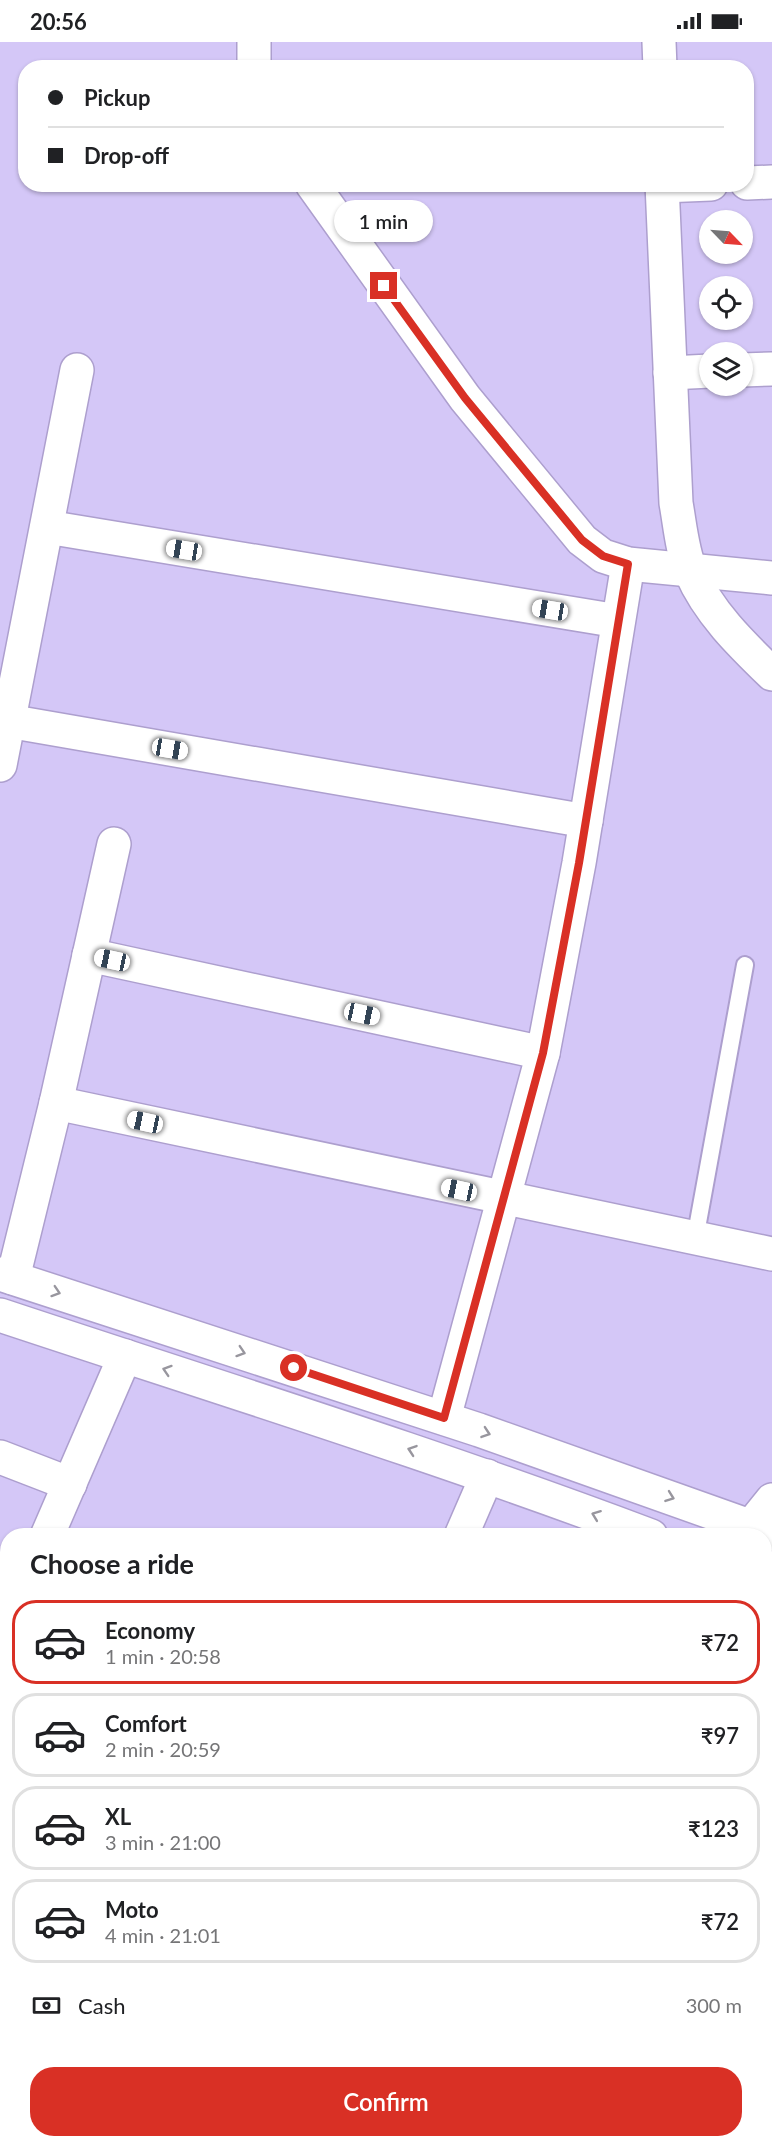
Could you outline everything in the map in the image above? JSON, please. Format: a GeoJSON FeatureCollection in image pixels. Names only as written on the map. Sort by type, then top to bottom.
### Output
{"type":"FeatureCollection","features":[{"type":"Feature","properties":{"kind":"street"},"geometry":{"type":"LineString","coordinates":[[254,42],[254,60]]}},
{"type":"Feature","properties":{"kind":"street"},"geometry":{"type":"LineString","coordinates":[[659,42],[660,60]]}},
{"type":"Feature","properties":{"kind":"street"},"geometry":{"type":"LineString","coordinates":[[754,183],[772,182]]}},
{"type":"Feature","properties":{"kind":"street"},"geometry":{"type":"LineString","coordinates":[[318,192],[395,303],[526,474],[582,540],[603,556],[628,564],[772,578]]}},
{"type":"Feature","properties":{"kind":"street"},"geometry":{"type":"LineString","coordinates":[[662,192],[676,503],[691,571],[720,620],[772,674]]}},
{"type":"Feature","properties":{"kind":"street"},"geometry":{"type":"LineString","coordinates":[[753,370],[772,369]]}},
{"type":"Feature","properties":{"kind":"street"},"geometry":{"type":"LineString","coordinates":[[0,765],[76,370]]}},
{"type":"Feature","properties":{"kind":"street"},"geometry":{"type":"LineString","coordinates":[[670,373],[699,372]]}},
{"type":"Feature","properties":{"kind":"street"},"geometry":{"type":"LineString","coordinates":[[46,527],[618,621]]}},
{"type":"Feature","properties":{"kind":"street"},"geometry":{"type":"LineString","coordinates":[[444,1418],[543,1053],[586,821],[628,564]]}},
{"type":"Feature","properties":{"kind":"street"},"geometry":{"type":"LineString","coordinates":[[8,721],[586,821]]}},
{"type":"Feature","properties":{"kind":"street"},"geometry":{"type":"LineString","coordinates":[[114,844],[56,1103],[6,1276],[444,1418],[746,1528]]}},
{"type":"Feature","properties":{"kind":"street"},"geometry":{"type":"LineString","coordinates":[[89,955],[543,1053]]}},
{"type":"Feature","properties":{"kind":"street"},"geometry":{"type":"LineString","coordinates":[[56,1103],[772,1254]]}},
{"type":"Feature","properties":{"kind":"street"},"geometry":{"type":"LineString","coordinates":[[0,1315],[487,1476],[629,1528]]}},
{"type":"Feature","properties":{"kind":"street"},"geometry":{"type":"LineString","coordinates":[[51,1528],[125,1356]]}},
{"type":"Feature","properties":{"kind":"street"},"geometry":{"type":"LineString","coordinates":[[0,1457],[70,1484]]}},
{"type":"Feature","properties":{"kind":"street"},"geometry":{"type":"LineString","coordinates":[[464,1528],[487,1476]]}},
{"type":"Feature","properties":{"kind":"street"},"geometry":{"type":"LineString","coordinates":[[759,1528],[772,1500]]}},
{"type":"Feature","properties":{"kind":"lane"},"geometry":{"type":"LineString","coordinates":[[695,1239],[745,964]]}},
{"type":"Feature","properties":{"kind":"route"},"geometry":{"type":"LineString","coordinates":[[294,1368],[444,1418],[543,1053],[579,863],[628,564],[603,556],[582,540],[465,398],[384,286]]}}]}
